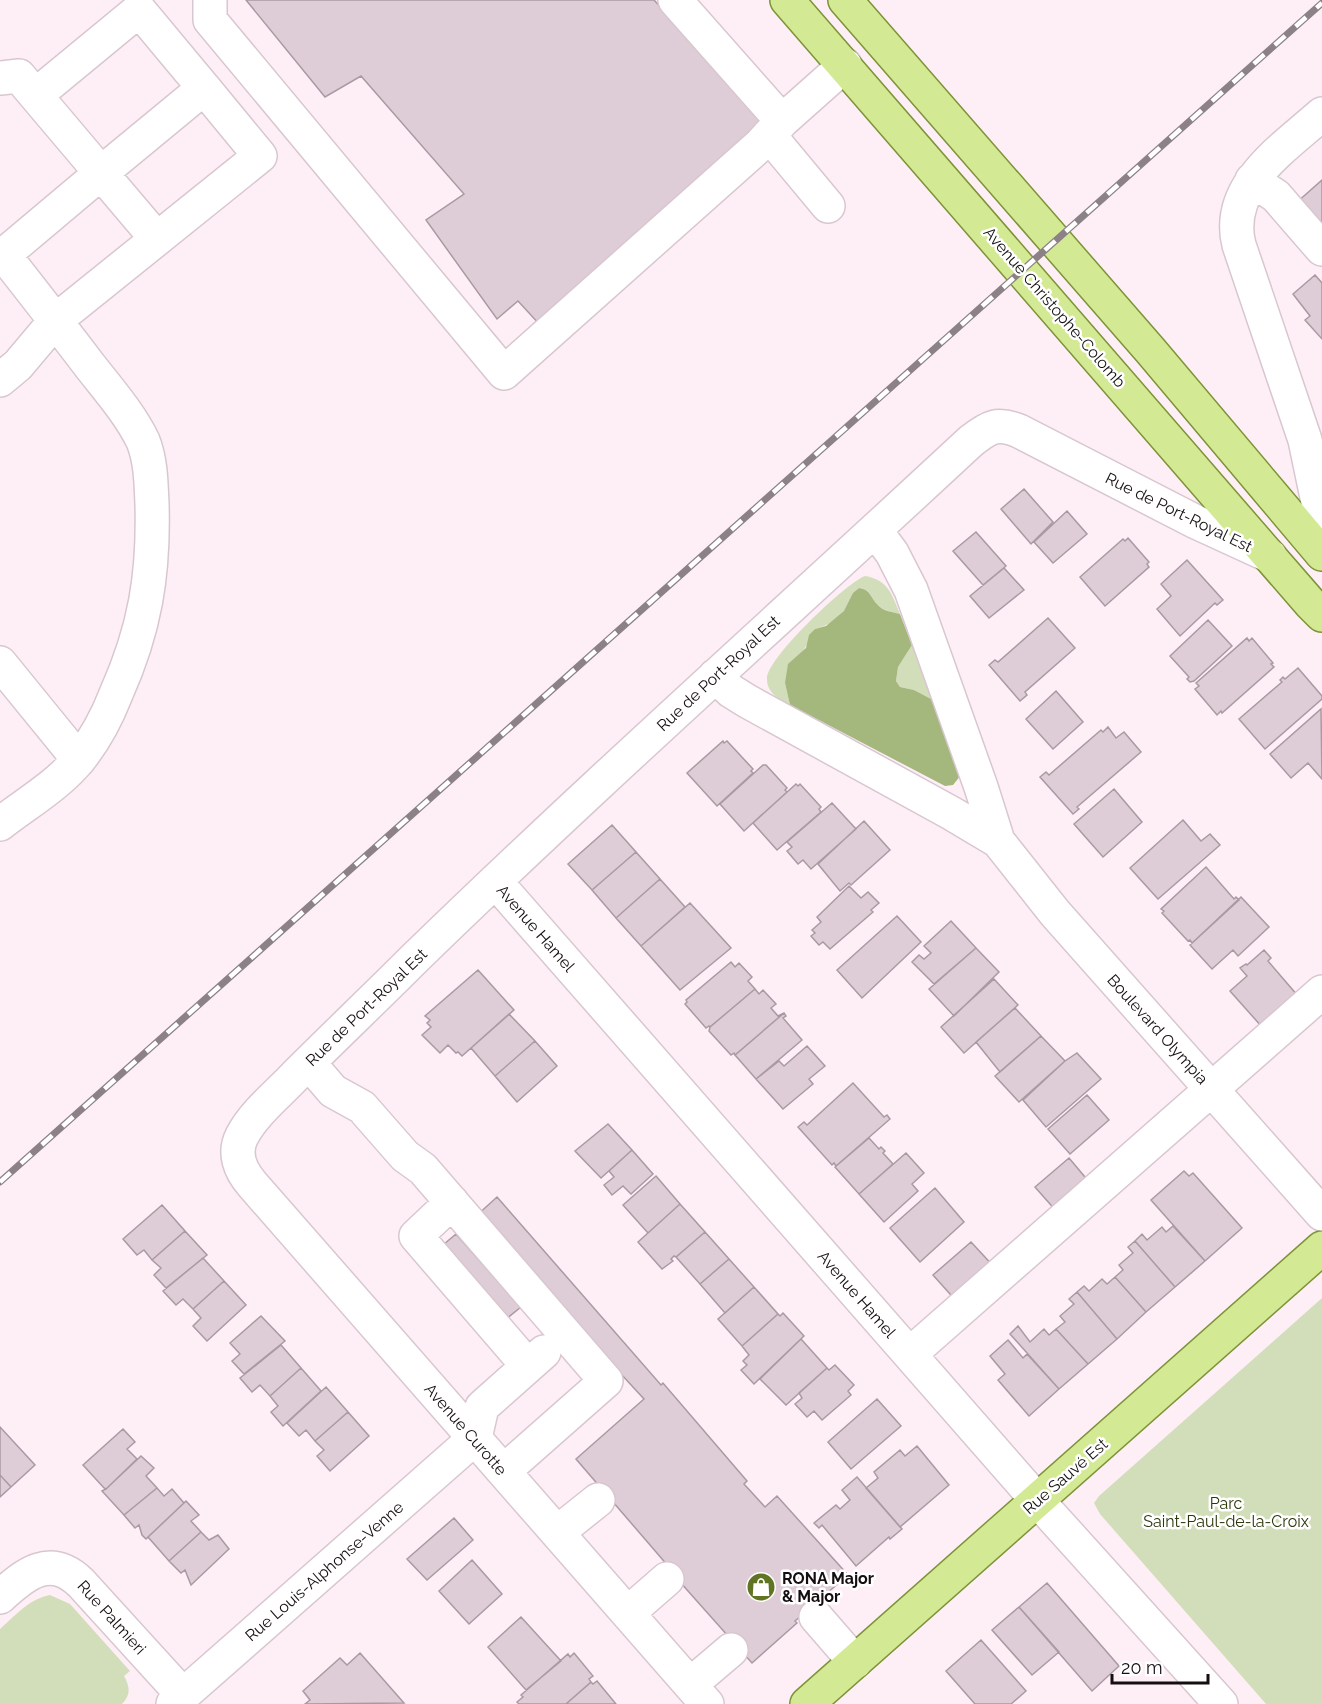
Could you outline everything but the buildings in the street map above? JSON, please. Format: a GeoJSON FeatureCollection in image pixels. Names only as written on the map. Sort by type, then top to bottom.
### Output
{"type":"FeatureCollection","features":[{"type":"Feature","properties":{"kind":"main road","name":"Avenue Christophe-Colomb"},"geometry":{"type":"LineString","coordinates":[[787,0],[1322,615]]}},
{"type":"Feature","properties":{"kind":"main road"},"geometry":{"type":"LineString","coordinates":[[845,0],[1150,350],[1322,554]]}},
{"type":"Feature","properties":{"kind":"main road","name":"Rue Sauvé Est"},"geometry":{"type":"LineString","coordinates":[[807,1704],[1322,1248]]}},
{"type":"Feature","properties":{"kind":"street"},"geometry":{"type":"LineString","coordinates":[[210,0],[210,20],[504,373],[845,65]]}},
{"type":"Feature","properties":{"kind":"street"},"geometry":{"type":"LineString","coordinates":[[675,0],[776,128],[828,206]]}},
{"type":"Feature","properties":{"kind":"street"},"geometry":{"type":"LineString","coordinates":[[0,380],[18,365],[56,321],[260,156],[139,10],[36,95]]}},
{"type":"Feature","properties":{"kind":"street"},"geometry":{"type":"LineString","coordinates":[[0,78],[19,76],[157,239]]}},
{"type":"Feature","properties":{"kind":"street"},"geometry":{"type":"LineString","coordinates":[[0,824],[64,774],[79,760],[95,739],[128,668],[140,633],[147,603],[153,542],[151,476],[148,456],[142,440],[107,388],[2,256],[204,88]]}},
{"type":"Feature","properties":{"kind":"street"},"geometry":{"type":"LineString","coordinates":[[1322,114],[1264,165],[1242,197],[1237,212],[1238,239],[1305,440],[1318,502],[1322,545]]}},
{"type":"Feature","properties":{"kind":"street"},"geometry":{"type":"LineString","coordinates":[[1252,180],[1276,196],[1322,249]]}},
{"type":"Feature","properties":{"kind":"street","name":"Rue de Port-Royal Est"},"geometry":{"type":"LineString","coordinates":[[238,1147],[248,1126],[495,881],[971,441],[988,429],[1001,425],[1019,430],[1196,522],[1270,556]]}},
{"type":"Feature","properties":{"kind":"street","name":"Boulevard Olympia"},"geometry":{"type":"LineString","coordinates":[[875,530],[892,553],[911,590],[998,841]]}},
{"type":"Feature","properties":{"kind":"street"},"geometry":{"type":"LineString","coordinates":[[0,663],[79,760]]}},
{"type":"Feature","properties":{"kind":"street","name":"Boulevard Olympia"},"geometry":{"type":"LineString","coordinates":[[715,676],[747,702],[941,807],[998,841],[1055,913],[1322,1214]]}},
{"type":"Feature","properties":{"kind":"street","name":"Avenue Hamel"},"geometry":{"type":"LineString","coordinates":[[495,881],[1037,1500],[1221,1704]]}},
{"type":"Feature","properties":{"kind":"street"},"geometry":{"type":"LineString","coordinates":[[910,1354],[1322,992]]}},
{"type":"Feature","properties":{"kind":"street"},"geometry":{"type":"LineString","coordinates":[[309,1063],[333,1091],[362,1107],[405,1156],[423,1169],[606,1381],[504,1471]]}},
{"type":"Feature","properties":{"kind":"street","name":"Avenue Curotte"},"geometry":{"type":"LineString","coordinates":[[238,1147],[240,1166],[244,1175],[699,1694]]}},
{"type":"Feature","properties":{"kind":"street"},"geometry":{"type":"LineString","coordinates":[[452,1202],[416,1236],[528,1366]]}},
{"type":"Feature","properties":{"kind":"street"},"geometry":{"type":"LineString","coordinates":[[474,1438],[482,1407],[564,1333]]}},
{"type":"Feature","properties":{"kind":"street","name":"Rue Louis-Alphonse-Venne"},"geometry":{"type":"LineString","coordinates":[[178,1700],[474,1438]]}},
{"type":"Feature","properties":{"kind":"street"},"geometry":{"type":"LineString","coordinates":[[558,1532],[598,1500]]}},
{"type":"Feature","properties":{"kind":"street","name":"Rue Palmieri"},"geometry":{"type":"LineString","coordinates":[[0,1596],[19,1579],[34,1570],[51,1568],[67,1572],[81,1582],[178,1700]]}},
{"type":"Feature","properties":{"kind":"street"},"geometry":{"type":"LineString","coordinates":[[628,1613],[667,1579]]}},
{"type":"Feature","properties":{"kind":"street"},"geometry":{"type":"LineString","coordinates":[[816,1617],[855,1662]]}},
{"type":"Feature","properties":{"kind":"street"},"geometry":{"type":"LineString","coordinates":[[699,1694],[731,1650]]}},
{"type":"Feature","properties":{"kind":"green space"},"geometry":{"type":"Polygon","coordinates":[[[865,576],[879,581],[888,589],[900,614],[882,608],[868,592],[859,588],[839,617],[815,629],[785,683],[790,705],[778,698],[771,692],[767,679],[779,655],[825,606],[865,576]]]}},
{"type":"Feature","properties":{"kind":"green space"},"geometry":{"type":"Polygon","coordinates":[[[859,588],[868,592],[882,608],[900,614],[912,645],[898,667],[896,681],[900,687],[914,690],[933,700],[961,775],[953,785],[945,786],[790,705],[785,683],[788,664],[806,648],[809,635],[815,629],[826,626],[844,611],[853,593],[859,588]]]}},
{"type":"Feature","properties":{"kind":"green space"},"geometry":{"type":"Polygon","coordinates":[[[912,645],[933,700],[914,690],[900,687],[896,681],[898,667],[912,645]]]}},
{"type":"Feature","properties":{"kind":"green space","name":"Parc Saint-Paul-de-la-Croix"},"geometry":{"type":"Polygon","coordinates":[[[1322,1298],[1322,1704],[1266,1704],[1100,1514],[1094,1503],[1099,1496],[1322,1298]]]}},
{"type":"Feature","properties":{"kind":"green space"},"geometry":{"type":"Polygon","coordinates":[[[50,1595],[70,1604],[130,1671],[124,1676],[129,1691],[122,1704],[0,1704],[0,1629],[29,1604],[50,1595]]]}},
{"type":"Feature","properties":{"kind":"railway"},"geometry":{"type":"LineString","coordinates":[[0,1182],[1322,3]]}},
{"type":"Feature","properties":{"kind":"place","name":"RONA Major & Major"},"geometry":{"type":"Point","coordinates":[761,1587]}}]}
